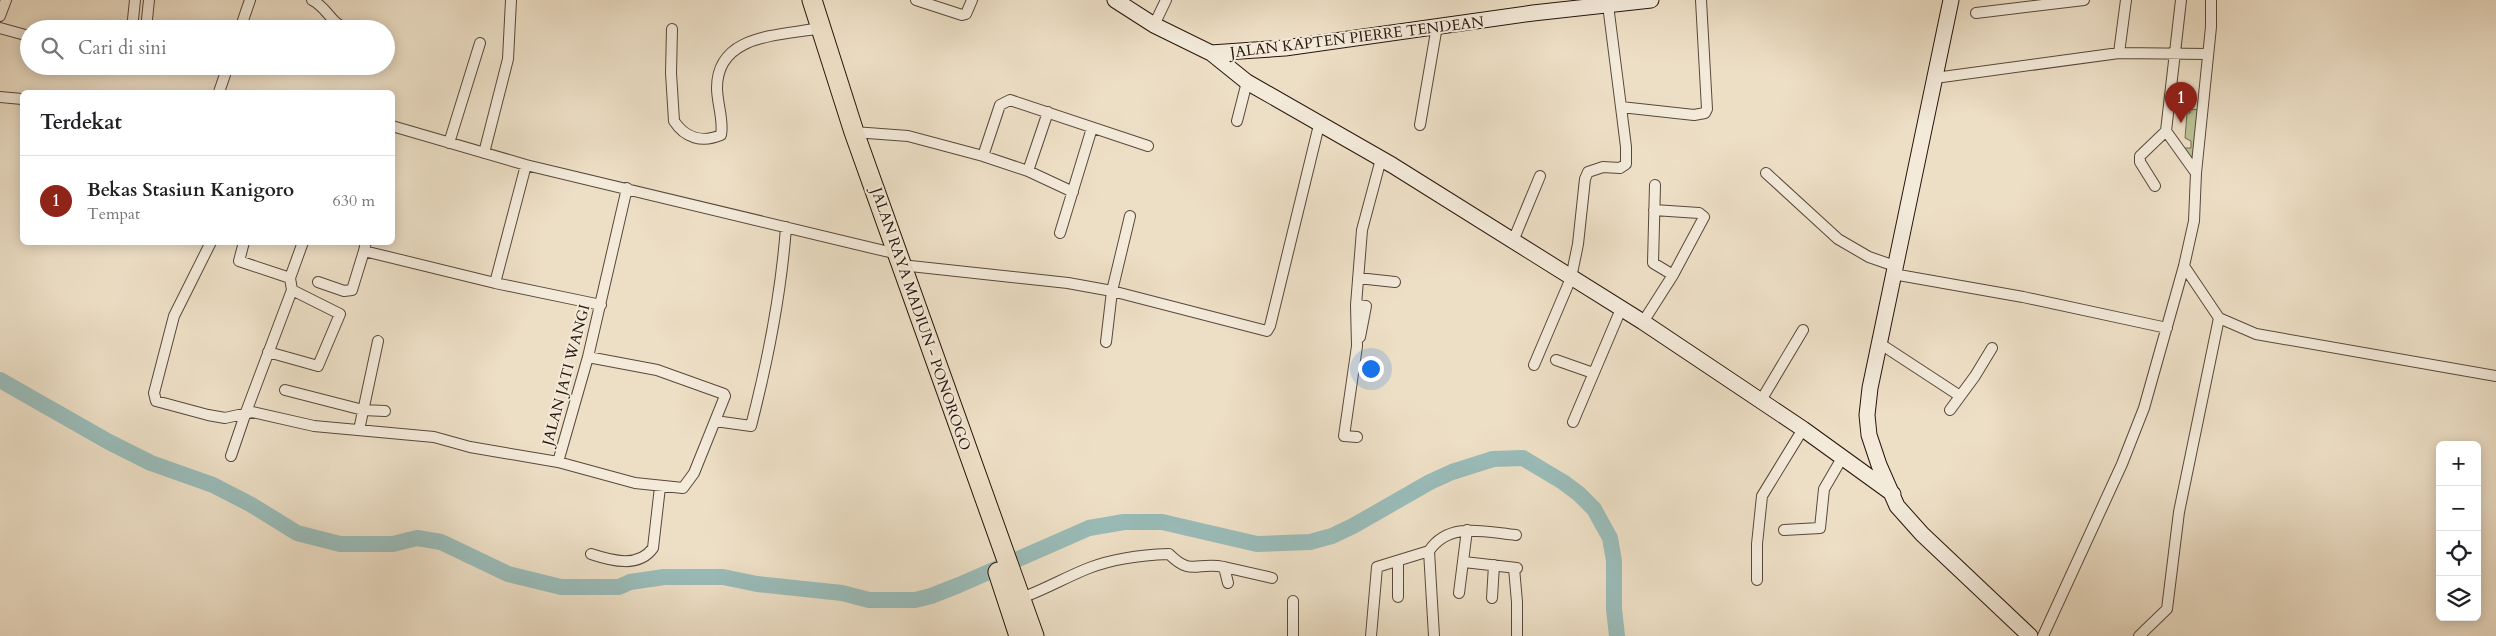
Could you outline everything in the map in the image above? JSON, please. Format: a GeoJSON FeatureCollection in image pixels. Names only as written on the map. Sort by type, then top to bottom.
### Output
{"type":"FeatureCollection","features":[{"type":"Feature","properties":{"kind":"highway","name":"JALAN RAYA MADIUN - PONOROGO"},"geometry":{"type":"LineString","coordinates":[[799,0],[814,29],[854,132],[944,405],[976,493],[1022,595],[1034,636]]}},
{"type":"Feature","properties":{"kind":"highway","name":"JALAN RAYA MADIUN - PONOROGO"},"geometry":{"type":"LineString","coordinates":[[812,0],[814,29],[895,258]]}},
{"type":"Feature","properties":{"kind":"highway","name":"JALAN RAYA MADIUN - PONOROGO"},"geometry":{"type":"LineString","coordinates":[[1019,636],[1022,595]]}},
{"type":"Feature","properties":{"kind":"street"},"geometry":{"type":"LineString","coordinates":[[0,16],[6,0]]}},
{"type":"Feature","properties":{"kind":"street"},"geometry":{"type":"LineString","coordinates":[[133,20],[135,0]]}},
{"type":"Feature","properties":{"kind":"street"},"geometry":{"type":"LineString","coordinates":[[147,20],[149,0]]}},
{"type":"Feature","properties":{"kind":"street"},"geometry":{"type":"LineString","coordinates":[[243,20],[250,0]]}},
{"type":"Feature","properties":{"kind":"street"},"geometry":{"type":"LineString","coordinates":[[312,0],[327,11],[334,20]]}},
{"type":"Feature","properties":{"kind":"street"},"geometry":{"type":"LineString","coordinates":[[484,153],[508,59],[511,0]]}},
{"type":"Feature","properties":{"kind":"street"},"geometry":{"type":"LineString","coordinates":[[916,0],[962,15],[966,14],[972,0]]}},
{"type":"Feature","properties":{"kind":"street"},"geometry":{"type":"LineString","coordinates":[[1115,0],[1154,25],[1211,53],[1247,82],[1381,159],[1643,322],[1803,429],[1893,494]]}},
{"type":"Feature","properties":{"kind":"street"},"geometry":{"type":"LineString","coordinates":[[1154,25],[1166,0]]}},
{"type":"Feature","properties":{"kind":"street","name":"JALAN KAPTEN PIERRE TENDEAN"},"geometry":{"type":"LineString","coordinates":[[1211,53],[1285,48],[1437,26],[1651,0]]}},
{"type":"Feature","properties":{"kind":"street"},"geometry":{"type":"LineString","coordinates":[[1621,107],[1680,114],[1705,113],[1707,104],[1701,0]]}},
{"type":"Feature","properties":{"kind":"street"},"geometry":{"type":"LineString","coordinates":[[1951,0],[1870,388],[1869,434],[1879,465],[1897,506],[1922,534],[2032,636],[2122,464],[2144,408],[2167,328],[2193,231],[2196,173],[2211,27],[2211,0]]}},
{"type":"Feature","properties":{"kind":"street"},"geometry":{"type":"LineString","coordinates":[[1976,12],[2084,0]]}},
{"type":"Feature","properties":{"kind":"street"},"geometry":{"type":"LineString","coordinates":[[2119,53],[2126,0]]}},
{"type":"Feature","properties":{"kind":"street"},"geometry":{"type":"LineString","coordinates":[[2155,186],[2140,162],[2140,156],[2166,131],[2181,0]]}},
{"type":"Feature","properties":{"kind":"street"},"geometry":{"type":"LineString","coordinates":[[1534,365],[1570,278],[1578,244],[1588,172],[1603,167],[1620,168],[1626,164],[1626,147],[1608,5]]}},
{"type":"Feature","properties":{"kind":"street"},"geometry":{"type":"LineString","coordinates":[[1420,125],[1437,26]]}},
{"type":"Feature","properties":{"kind":"street"},"geometry":{"type":"LineString","coordinates":[[0,28],[20,34]]}},
{"type":"Feature","properties":{"kind":"street"},"geometry":{"type":"LineString","coordinates":[[672,30],[671,73],[674,121],[689,136],[706,138],[721,135],[717,87],[719,76],[734,51],[746,42],[814,29]]}},
{"type":"Feature","properties":{"kind":"street"},"geometry":{"type":"LineString","coordinates":[[449,142],[480,43]]}},
{"type":"Feature","properties":{"kind":"street"},"geometry":{"type":"LineString","coordinates":[[1935,78],[2119,53],[2207,54]]}},
{"type":"Feature","properties":{"kind":"street"},"geometry":{"type":"LineString","coordinates":[[220,90],[225,75]]}},
{"type":"Feature","properties":{"kind":"street"},"geometry":{"type":"LineString","coordinates":[[1237,121],[1247,82]]}},
{"type":"Feature","properties":{"kind":"street"},"geometry":{"type":"LineString","coordinates":[[0,97],[20,99]]}},
{"type":"Feature","properties":{"kind":"street"},"geometry":{"type":"LineString","coordinates":[[983,156],[1000,105],[1005,102],[1016,101],[1148,146]]}},
{"type":"Feature","properties":{"kind":"street"},"geometry":{"type":"LineString","coordinates":[[1028,171],[1048,112]]}},
{"type":"Feature","properties":{"kind":"street"},"geometry":{"type":"LineString","coordinates":[[395,128],[526,165],[786,228],[895,258],[1112,291],[1264,331],[1268,330],[1319,125]]}},
{"type":"Feature","properties":{"kind":"street"},"geometry":{"type":"LineString","coordinates":[[1060,233],[1092,128]]}},
{"type":"Feature","properties":{"kind":"street"},"geometry":{"type":"LineString","coordinates":[[2166,131],[2196,173]]}},
{"type":"Feature","properties":{"kind":"street"},"geometry":{"type":"LineString","coordinates":[[854,132],[908,136],[983,156],[1028,171],[1073,192]]}},
{"type":"Feature","properties":{"kind":"street"},"geometry":{"type":"LineString","coordinates":[[1357,438],[1344,436],[1357,346],[1366,306],[1356,305],[1362,230],[1381,159]]}},
{"type":"Feature","properties":{"kind":"street"},"geometry":{"type":"LineString","coordinates":[[494,283],[526,165]]}},
{"type":"Feature","properties":{"kind":"street"},"geometry":{"type":"LineString","coordinates":[[1766,173],[1838,239],[1894,270],[2167,328]]}},
{"type":"Feature","properties":{"kind":"street"},"geometry":{"type":"LineString","coordinates":[[1513,241],[1540,176]]}},
{"type":"Feature","properties":{"kind":"street"},"geometry":{"type":"LineString","coordinates":[[1655,185],[1652,263],[1673,275]]}},
{"type":"Feature","properties":{"kind":"street","name":"JALAN JATI WANGI"},"geometry":{"type":"LineString","coordinates":[[588,357],[657,370],[722,392],[725,396],[687,485],[680,489],[660,487],[608,476],[558,462],[588,357],[627,188]]}},
{"type":"Feature","properties":{"kind":"street"},"geometry":{"type":"LineString","coordinates":[[1643,322],[1673,275],[1704,217],[1699,213],[1654,210]]}},
{"type":"Feature","properties":{"kind":"street"},"geometry":{"type":"LineString","coordinates":[[1106,342],[1112,291],[1130,216]]}},
{"type":"Feature","properties":{"kind":"street"},"geometry":{"type":"LineString","coordinates":[[715,421],[751,426],[769,356],[782,274],[786,228]]}},
{"type":"Feature","properties":{"kind":"street"},"geometry":{"type":"LineString","coordinates":[[210,245],[172,322],[154,398],[208,415],[224,418],[246,412],[314,426],[434,437],[470,447],[558,462]]}},
{"type":"Feature","properties":{"kind":"street"},"geometry":{"type":"LineString","coordinates":[[243,245],[239,261],[290,278]]}},
{"type":"Feature","properties":{"kind":"street"},"geometry":{"type":"LineString","coordinates":[[231,456],[292,290],[290,278],[302,245]]}},
{"type":"Feature","properties":{"kind":"street"},"geometry":{"type":"LineString","coordinates":[[318,282],[344,291],[352,290],[365,247],[494,283],[601,305]]}},
{"type":"Feature","properties":{"kind":"street"},"geometry":{"type":"LineString","coordinates":[[2184,266],[2219,318],[2236,327],[2256,334],[2496,376]]}},
{"type":"Feature","properties":{"kind":"street"},"geometry":{"type":"LineString","coordinates":[[1358,278],[1395,282]]}},
{"type":"Feature","properties":{"kind":"street"},"geometry":{"type":"LineString","coordinates":[[268,352],[318,366],[340,314],[292,290]]}},
{"type":"Feature","properties":{"kind":"street"},"geometry":{"type":"LineString","coordinates":[[1573,422],[1621,309]]}},
{"type":"Feature","properties":{"kind":"street"},"geometry":{"type":"LineString","coordinates":[[2139,636],[2167,609],[2179,512],[2219,318]]}},
{"type":"Feature","properties":{"kind":"street"},"geometry":{"type":"LineString","coordinates":[[1760,402],[1803,330]]}},
{"type":"Feature","properties":{"kind":"street"},"geometry":{"type":"LineString","coordinates":[[359,430],[378,341]]}},
{"type":"Feature","properties":{"kind":"street"},"geometry":{"type":"LineString","coordinates":[[1879,343],[1960,396]]}},
{"type":"Feature","properties":{"kind":"street"},"geometry":{"type":"LineString","coordinates":[[1950,410],[1975,376],[1992,348]]}},
{"type":"Feature","properties":{"kind":"street"},"geometry":{"type":"LineString","coordinates":[[1556,360],[1593,373]]}},
{"type":"Feature","properties":{"kind":"street"},"geometry":{"type":"LineString","coordinates":[[285,390],[363,410],[385,411]]}},
{"type":"Feature","properties":{"kind":"street"},"geometry":{"type":"LineString","coordinates":[[1758,580],[1757,544],[1762,496],[1803,429]]}},
{"type":"Feature","properties":{"kind":"street"},"geometry":{"type":"LineString","coordinates":[[1784,530],[1820,528],[1824,489],[1842,458]]}},
{"type":"Feature","properties":{"kind":"street"},"geometry":{"type":"LineString","coordinates":[[591,554],[626,562],[647,556],[653,548],[660,487]]}},
{"type":"Feature","properties":{"kind":"street"},"geometry":{"type":"LineString","coordinates":[[1459,592],[1467,530]]}},
{"type":"Feature","properties":{"kind":"street"},"geometry":{"type":"LineString","coordinates":[[1434,636],[1429,552],[1436,541],[1449,533],[1467,530],[1516,535]]}},
{"type":"Feature","properties":{"kind":"street"},"geometry":{"type":"LineString","coordinates":[[1370,636],[1377,567],[1429,552]]}},
{"type":"Feature","properties":{"kind":"street"},"geometry":{"type":"LineString","coordinates":[[1022,595],[1089,568],[1115,560],[1142,555],[1169,554],[1182,566],[1214,564],[1272,578]]}},
{"type":"Feature","properties":{"kind":"street"},"geometry":{"type":"LineString","coordinates":[[1398,562],[1398,597]]}},
{"type":"Feature","properties":{"kind":"street"},"geometry":{"type":"LineString","coordinates":[[1464,562],[1515,568],[1518,602],[1517,636]]}},
{"type":"Feature","properties":{"kind":"street"},"geometry":{"type":"LineString","coordinates":[[1492,598],[1494,565]]}},
{"type":"Feature","properties":{"kind":"street"},"geometry":{"type":"LineString","coordinates":[[1224,567],[1228,583]]}},
{"type":"Feature","properties":{"kind":"street"},"geometry":{"type":"LineString","coordinates":[[1293,601],[1293,636]]}},
{"type":"Feature","properties":{"kind":"green space"},"geometry":{"type":"Polygon","coordinates":[[[2190,109],[2201,110],[2195,158],[2191,160],[2181,148],[2191,148],[2191,141],[2185,138],[2187,113],[2190,113],[2190,109]]]}},
{"type":"Feature","properties":{"kind":"waterway"},"geometry":{"type":"LineString","coordinates":[[0,380],[109,442],[151,463],[213,485],[250,504],[297,533],[340,544],[393,544],[417,538],[441,542],[508,574],[561,587],[619,587],[630,582],[664,577],[723,577],[757,584],[842,593],[869,600],[915,600],[959,585],[1089,528],[1124,522],[1162,522],[1257,544],[1310,542],[1332,536],[1353,526],[1430,482],[1452,472],[1493,459],[1523,458],[1579,494],[1594,509],[1610,538],[1614,561],[1614,609],[1617,636]]}},
{"type":"Feature","properties":{"kind":"place","name":"Bekas Stasiun Kanigoro"},"geometry":{"type":"Point","coordinates":[2181,123]}}]}
